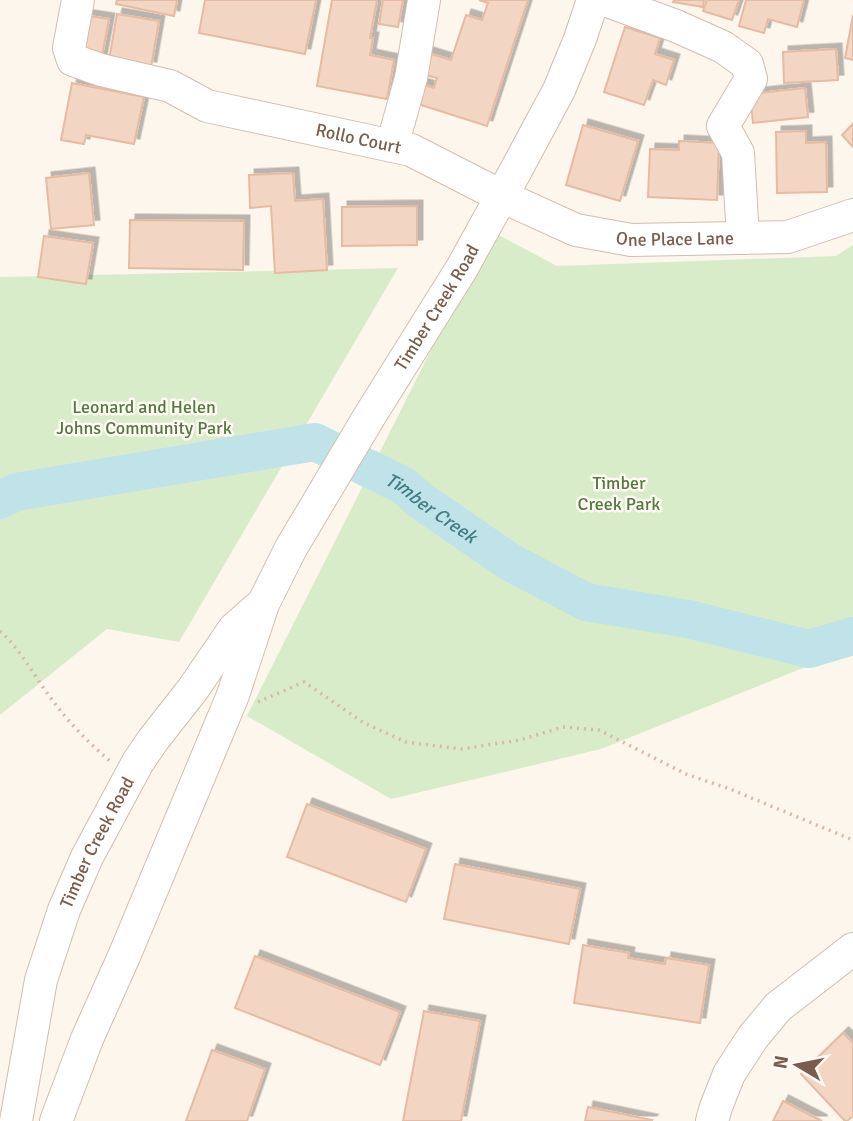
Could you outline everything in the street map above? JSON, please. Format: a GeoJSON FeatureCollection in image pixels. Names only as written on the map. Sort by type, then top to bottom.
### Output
{"type":"FeatureCollection","features":[{"type":"Feature","properties":{"kind":"street","name":"Rollo Court"},"geometry":{"type":"LineString","coordinates":[[78,0],[69,48],[73,60],[101,70],[170,86],[207,106],[411,150],[501,196]]}},
{"type":"Feature","properties":{"kind":"street"},"geometry":{"type":"LineString","coordinates":[[392,146],[411,78],[424,0]]}},
{"type":"Feature","properties":{"kind":"street","name":"Timber Creek Road"},"geometry":{"type":"LineString","coordinates":[[56,1121],[87,1039],[233,695],[263,604],[291,548],[462,268],[559,90],[593,0]]}},
{"type":"Feature","properties":{"kind":"street"},"geometry":{"type":"LineString","coordinates":[[605,0],[676,26],[723,47],[747,64],[751,79],[723,126],[738,153],[743,238]]}},
{"type":"Feature","properties":{"kind":"street","name":"One Place Lane"},"geometry":{"type":"LineString","coordinates":[[501,196],[576,230],[631,240],[788,237],[853,215]]}},
{"type":"Feature","properties":{"kind":"street","name":"Timber Creek Road"},"geometry":{"type":"LineString","coordinates":[[16,1121],[41,980],[64,911],[87,857],[138,762],[153,740],[234,629],[263,604]]}},
{"type":"Feature","properties":{"kind":"street"},"geometry":{"type":"LineString","coordinates":[[712,1121],[729,1074],[752,1037],[778,1007],[853,949]]}},
{"type":"Feature","properties":{"kind":"path"},"geometry":{"type":"LineString","coordinates":[[0,631],[14,643],[54,702],[118,768]]}},
{"type":"Feature","properties":{"kind":"path"},"geometry":{"type":"LineString","coordinates":[[251,709],[258,702],[304,682],[365,723],[406,742],[461,749],[520,740],[563,727],[599,730],[686,774],[730,789],[853,840]]}},
{"type":"Feature","properties":{"kind":"green space","name":"Timber Creek Park"},"geometry":{"type":"Polygon","coordinates":[[[491,231],[557,266],[836,256],[853,245],[853,648],[601,749],[391,799],[247,716],[491,231]]]}},
{"type":"Feature","properties":{"kind":"green space","name":"Leonard and Helen Johns Community Park"},"geometry":{"type":"Polygon","coordinates":[[[398,268],[179,642],[107,629],[0,715],[0,277],[398,268]]]}},
{"type":"Feature","properties":{"kind":"building"},"geometry":{"type":"Polygon","coordinates":[[[117,0],[177,0],[174,16],[116,4],[117,0]]]}},
{"type":"Feature","properties":{"kind":"building"},"geometry":{"type":"Polygon","coordinates":[[[205,0],[316,0],[305,54],[199,33],[205,0]]]}},
{"type":"Feature","properties":{"kind":"building"},"geometry":{"type":"Polygon","coordinates":[[[332,0],[377,0],[370,38],[373,38],[370,55],[394,60],[387,99],[317,86],[332,0]]]}},
{"type":"Feature","properties":{"kind":"building"},"geometry":{"type":"Polygon","coordinates":[[[383,0],[403,0],[398,27],[379,24],[383,0]]]}},
{"type":"Feature","properties":{"kind":"building"},"geometry":{"type":"Polygon","coordinates":[[[479,0],[528,0],[487,126],[415,103],[421,84],[434,88],[437,78],[422,74],[428,53],[451,60],[466,15],[482,20],[488,3],[479,0]]]}},
{"type":"Feature","properties":{"kind":"building"},"geometry":{"type":"Polygon","coordinates":[[[704,0],[703,7],[673,2],[704,0]]]}},
{"type":"Feature","properties":{"kind":"building"},"geometry":{"type":"Polygon","coordinates":[[[707,0],[739,0],[732,20],[703,11],[707,0]]]}},
{"type":"Feature","properties":{"kind":"building"},"geometry":{"type":"Polygon","coordinates":[[[746,0],[804,0],[797,27],[768,19],[764,33],[739,26],[746,0]]]}},
{"type":"Feature","properties":{"kind":"building"},"geometry":{"type":"Polygon","coordinates":[[[117,14],[159,21],[151,67],[109,60],[117,14]]]}},
{"type":"Feature","properties":{"kind":"building"},"geometry":{"type":"Polygon","coordinates":[[[83,15],[109,19],[101,61],[76,56],[83,15]]]}},
{"type":"Feature","properties":{"kind":"building"},"geometry":{"type":"Polygon","coordinates":[[[853,15],[853,60],[845,58],[853,15]]]}},
{"type":"Feature","properties":{"kind":"building"},"geometry":{"type":"Polygon","coordinates":[[[625,27],[660,38],[655,54],[674,60],[666,85],[653,80],[644,105],[604,92],[625,27]]]}},
{"type":"Feature","properties":{"kind":"building"},"geometry":{"type":"Polygon","coordinates":[[[836,49],[838,80],[784,83],[783,52],[836,49]]]}},
{"type":"Feature","properties":{"kind":"building"},"geometry":{"type":"Polygon","coordinates":[[[72,83],[144,97],[134,144],[86,135],[84,144],[61,140],[72,83]]]}},
{"type":"Feature","properties":{"kind":"building"},"geometry":{"type":"Polygon","coordinates":[[[805,88],[808,117],[753,123],[750,94],[805,88]]]}},
{"type":"Feature","properties":{"kind":"building"},"geometry":{"type":"Polygon","coordinates":[[[853,124],[853,147],[842,135],[853,124]]]}},
{"type":"Feature","properties":{"kind":"building"},"geometry":{"type":"Polygon","coordinates":[[[583,125],[638,141],[620,201],[566,185],[583,125]]]}},
{"type":"Feature","properties":{"kind":"building"},"geometry":{"type":"Polygon","coordinates":[[[806,131],[806,143],[826,142],[827,192],[777,193],[776,132],[806,131]]]}},
{"type":"Feature","properties":{"kind":"building"},"geometry":{"type":"Polygon","coordinates":[[[679,141],[719,143],[717,200],[648,197],[650,149],[679,150],[679,141]]]}},
{"type":"Feature","properties":{"kind":"building"},"geometry":{"type":"Polygon","coordinates":[[[89,173],[94,225],[51,229],[46,178],[89,173]]]}},
{"type":"Feature","properties":{"kind":"building"},"geometry":{"type":"Polygon","coordinates":[[[293,173],[295,201],[323,199],[327,270],[275,273],[271,206],[250,208],[249,175],[293,173]]]}},
{"type":"Feature","properties":{"kind":"building"},"geometry":{"type":"Polygon","coordinates":[[[417,206],[417,245],[342,246],[342,207],[417,206]]]}},
{"type":"Feature","properties":{"kind":"building"},"geometry":{"type":"Polygon","coordinates":[[[130,220],[244,221],[243,270],[129,268],[130,220]]]}},
{"type":"Feature","properties":{"kind":"building"},"geometry":{"type":"Polygon","coordinates":[[[44,236],[93,243],[86,284],[38,277],[44,236]]]}},
{"type":"Feature","properties":{"kind":"building"},"geometry":{"type":"Polygon","coordinates":[[[307,804],[426,849],[406,902],[287,857],[307,804]]]}},
{"type":"Feature","properties":{"kind":"building"},"geometry":{"type":"Polygon","coordinates":[[[455,864],[580,889],[569,944],[444,919],[455,864]]]}},
{"type":"Feature","properties":{"kind":"building"},"geometry":{"type":"Polygon","coordinates":[[[583,945],[629,953],[628,958],[665,964],[666,958],[709,965],[700,1023],[574,1003],[583,945]]]}},
{"type":"Feature","properties":{"kind":"building"},"geometry":{"type":"Polygon","coordinates":[[[255,956],[400,1012],[380,1065],[235,1008],[255,956]]]}},
{"type":"Feature","properties":{"kind":"building"},"geometry":{"type":"Polygon","coordinates":[[[424,1011],[480,1021],[461,1121],[403,1121],[424,1011]]]}},
{"type":"Feature","properties":{"kind":"building"},"geometry":{"type":"Polygon","coordinates":[[[843,1033],[853,1043],[853,1116],[847,1121],[801,1074],[843,1033]]]}},
{"type":"Feature","properties":{"kind":"building"},"geometry":{"type":"Polygon","coordinates":[[[212,1050],[265,1069],[247,1121],[186,1121],[212,1050]]]}},
{"type":"Feature","properties":{"kind":"building"},"geometry":{"type":"Polygon","coordinates":[[[783,1101],[822,1121],[773,1121],[783,1101]]]}},
{"type":"Feature","properties":{"kind":"building"},"geometry":{"type":"Polygon","coordinates":[[[588,1107],[652,1120],[585,1121],[588,1107]]]}},
{"type":"Feature","properties":{"kind":"waterway","name":"Timber Creek"},"geometry":{"type":"LineString","coordinates":[[0,500],[16,492],[315,442],[404,486],[421,501],[510,562],[586,602],[688,619],[809,649],[853,636]]}}]}
